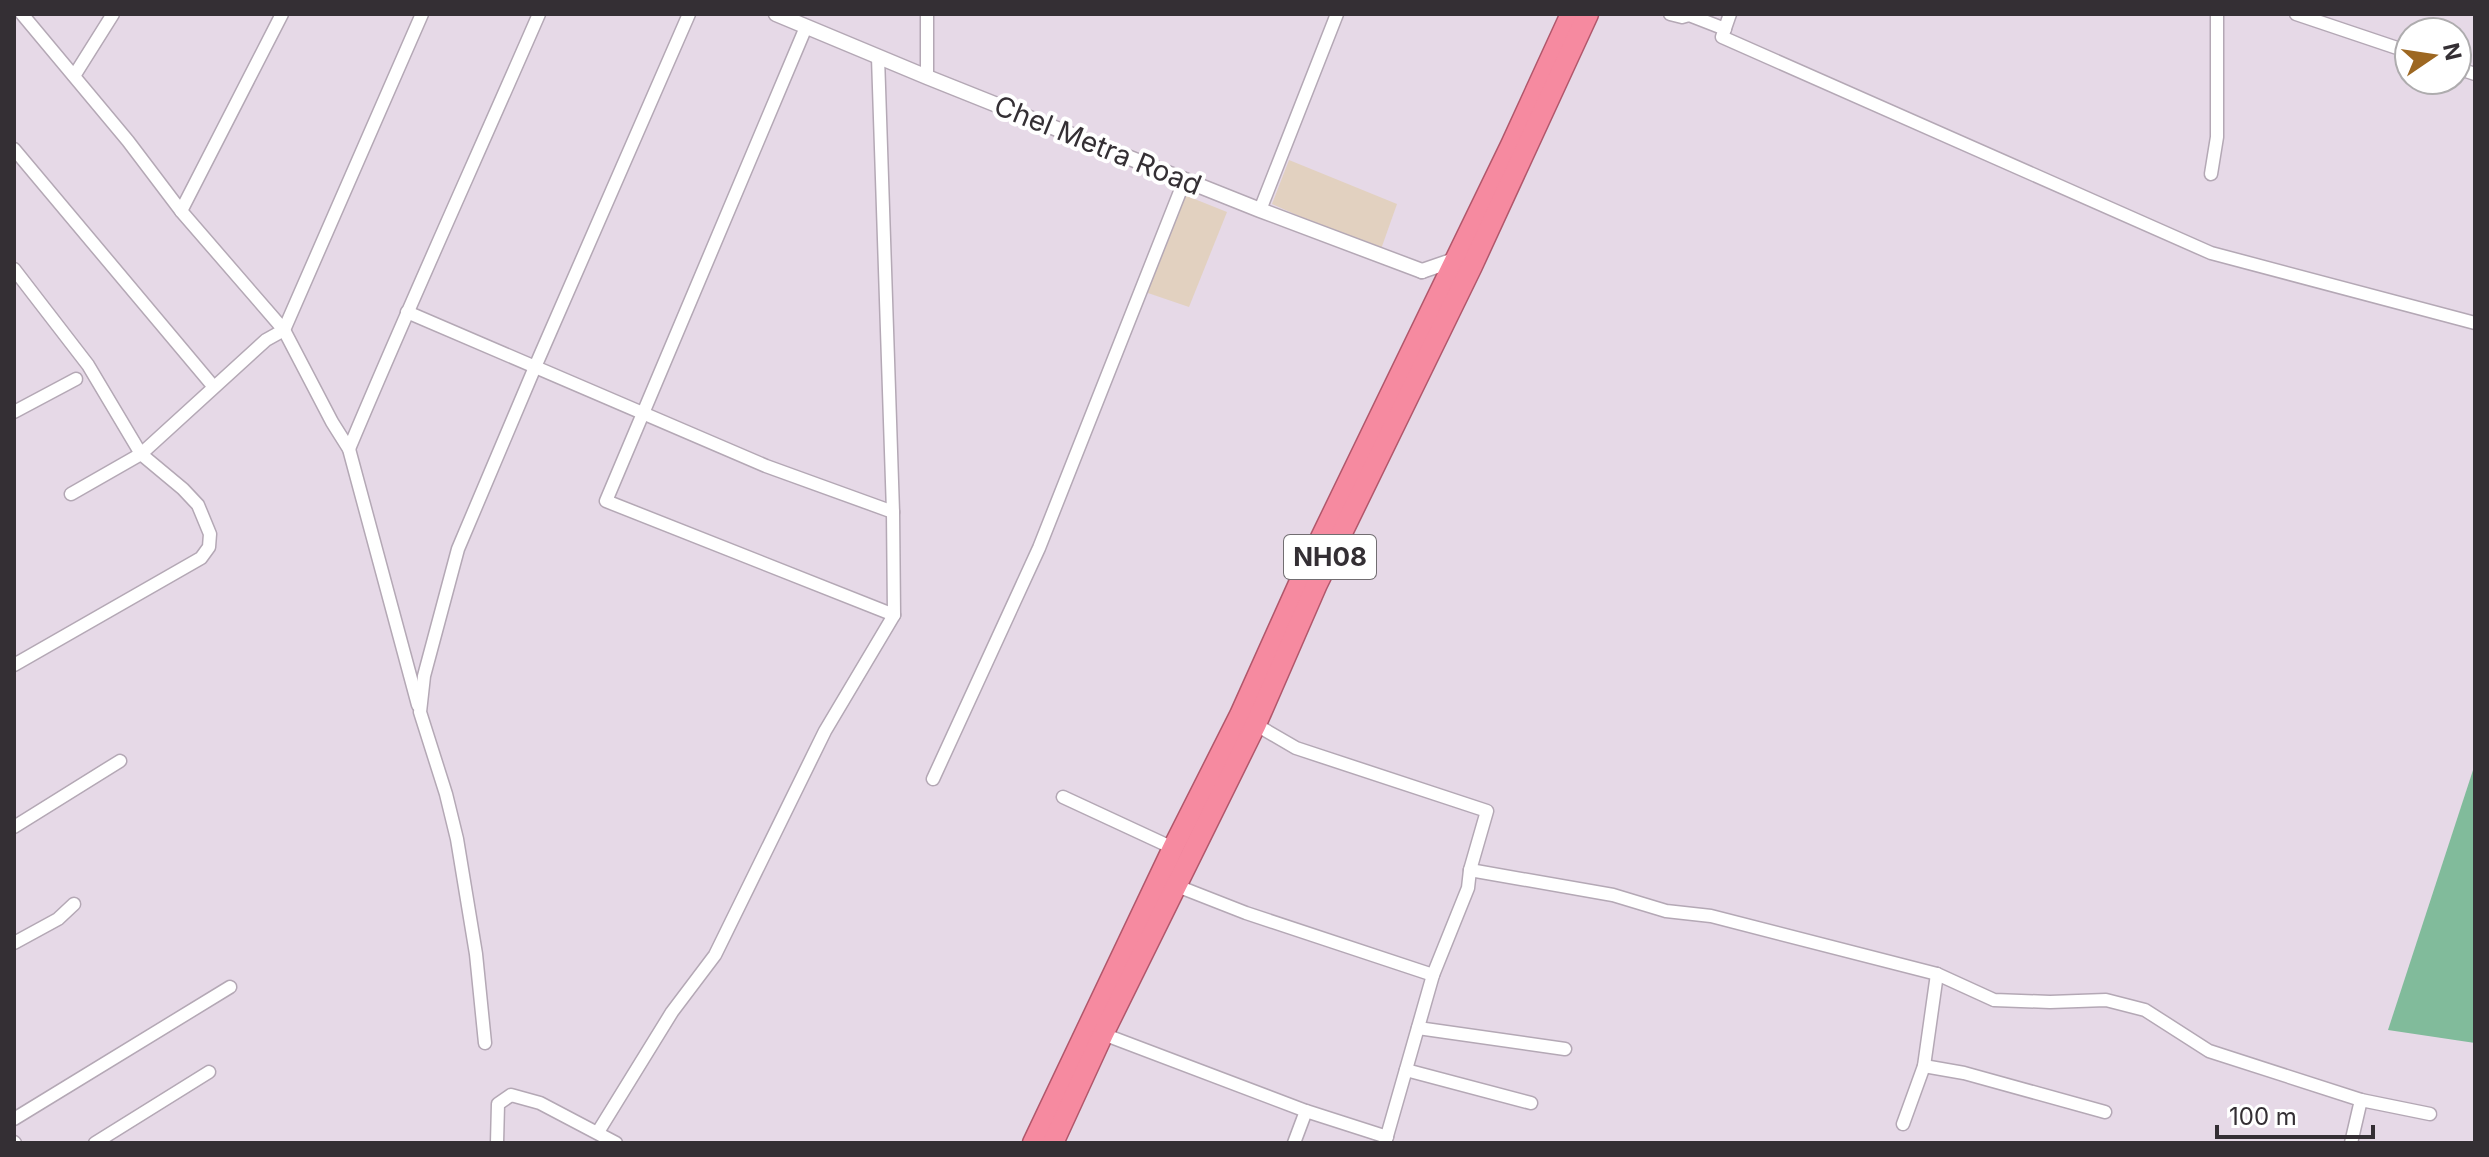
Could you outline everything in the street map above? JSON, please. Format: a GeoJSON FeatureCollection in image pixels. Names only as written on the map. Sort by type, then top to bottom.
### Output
{"type":"FeatureCollection","features":[{"type":"Feature","properties":{"kind":"highway","name":"NH08"},"geometry":{"type":"LineString","coordinates":[[1168,880],[1173,848],[1248,720],[1301,579],[1457,259],[1571,14]]}},
{"type":"Feature","properties":{"kind":"highway","name":"NH08"},"geometry":{"type":"LineString","coordinates":[[1053,1143],[1096,1028],[1472,266],[1588,14]]}},
{"type":"Feature","properties":{"kind":"highway","name":"NH08"},"geometry":{"type":"LineString","coordinates":[[1033,1143],[1070,1063],[1096,1028]]}},
{"type":"Feature","properties":{"kind":"highway","name":"NH08"},"geometry":{"type":"LineString","coordinates":[[1070,1063],[1071,1100]]}},
{"type":"Feature","properties":{"kind":"street"},"geometry":{"type":"LineString","coordinates":[[22,14],[128,141],[181,211],[284,330],[349,449],[457,839],[476,954],[485,1043]]}},
{"type":"Feature","properties":{"kind":"street"},"geometry":{"type":"LineString","coordinates":[[74,76],[113,14]]}},
{"type":"Feature","properties":{"kind":"street"},"geometry":{"type":"LineString","coordinates":[[181,211],[282,14]]}},
{"type":"Feature","properties":{"kind":"street"},"geometry":{"type":"LineString","coordinates":[[71,494],[141,454],[266,340],[284,330],[422,14]]}},
{"type":"Feature","properties":{"kind":"street"},"geometry":{"type":"LineString","coordinates":[[349,449],[539,14]]}},
{"type":"Feature","properties":{"kind":"street"},"geometry":{"type":"LineString","coordinates":[[420,712],[424,676],[458,549],[689,14]]}},
{"type":"Feature","properties":{"kind":"street","name":"Chel Metra Road"},"geometry":{"type":"LineString","coordinates":[[776,14],[1260,210],[1422,271]]}},
{"type":"Feature","properties":{"kind":"street"},"geometry":{"type":"LineString","coordinates":[[927,14],[927,77]]}},
{"type":"Feature","properties":{"kind":"street"},"geometry":{"type":"LineString","coordinates":[[1260,210],[1337,14]]}},
{"type":"Feature","properties":{"kind":"street"},"geometry":{"type":"LineString","coordinates":[[1670,14],[1689,15],[1725,29]]}},
{"type":"Feature","properties":{"kind":"street"},"geometry":{"type":"LineString","coordinates":[[1730,14],[1722,37],[2211,253],[2475,323]]}},
{"type":"Feature","properties":{"kind":"street"},"geometry":{"type":"LineString","coordinates":[[2211,174],[2217,137],[2217,14]]}},
{"type":"Feature","properties":{"kind":"street"},"geometry":{"type":"LineString","coordinates":[[2296,14],[2393,47]]}},
{"type":"Feature","properties":{"kind":"street"},"geometry":{"type":"LineString","coordinates":[[806,27],[606,501],[894,615]]}},
{"type":"Feature","properties":{"kind":"street"},"geometry":{"type":"LineString","coordinates":[[598,1132],[672,1012],[715,955],[825,731],[894,615],[878,57]]}},
{"type":"Feature","properties":{"kind":"street"},"geometry":{"type":"LineString","coordinates":[[14,149],[213,386]]}},
{"type":"Feature","properties":{"kind":"street"},"geometry":{"type":"LineString","coordinates":[[933,779],[1039,548],[1185,179]]}},
{"type":"Feature","properties":{"kind":"street"},"geometry":{"type":"LineString","coordinates":[[1434,303],[1432,287],[1422,271],[1457,259]]}},
{"type":"Feature","properties":{"kind":"street"},"geometry":{"type":"LineString","coordinates":[[14,269],[88,365],[141,454],[198,505],[210,534],[209,547],[201,558],[14,665]]}},
{"type":"Feature","properties":{"kind":"street"},"geometry":{"type":"LineString","coordinates":[[407,312],[766,466],[893,512]]}},
{"type":"Feature","properties":{"kind":"street"},"geometry":{"type":"LineString","coordinates":[[14,412],[76,379]]}},
{"type":"Feature","properties":{"kind":"street"},"geometry":{"type":"LineString","coordinates":[[1096,1028],[1386,1140],[1433,975],[1468,888],[1487,811],[1296,748],[1248,720]]}},
{"type":"Feature","properties":{"kind":"street"},"geometry":{"type":"LineString","coordinates":[[14,827],[120,761]]}},
{"type":"Feature","properties":{"kind":"street"},"geometry":{"type":"LineString","coordinates":[[1063,797],[1173,848]]}},
{"type":"Feature","properties":{"kind":"street"},"geometry":{"type":"LineString","coordinates":[[1470,870],[1613,895],[1666,911],[1711,916],[1937,974],[1994,1000],[2106,1000],[2145,1010],[2209,1051],[2361,1100],[2430,1114]]}},
{"type":"Feature","properties":{"kind":"street"},"geometry":{"type":"LineString","coordinates":[[1168,880],[1433,975]]}},
{"type":"Feature","properties":{"kind":"street"},"geometry":{"type":"LineString","coordinates":[[14,943],[58,919],[74,904]]}},
{"type":"Feature","properties":{"kind":"street"},"geometry":{"type":"LineString","coordinates":[[1903,1124],[1924,1066],[1937,974]]}},
{"type":"Feature","properties":{"kind":"street"},"geometry":{"type":"LineString","coordinates":[[14,1119],[230,987]]}},
{"type":"Feature","properties":{"kind":"street"},"geometry":{"type":"LineString","coordinates":[[1418,1028],[1565,1049]]}},
{"type":"Feature","properties":{"kind":"street"},"geometry":{"type":"LineString","coordinates":[[1924,1066],[1964,1073],[2105,1112]]}},
{"type":"Feature","properties":{"kind":"street"},"geometry":{"type":"LineString","coordinates":[[1406,1070],[1531,1103]]}},
{"type":"Feature","properties":{"kind":"street"},"geometry":{"type":"LineString","coordinates":[[95,1143],[209,1072]]}},
{"type":"Feature","properties":{"kind":"street"},"geometry":{"type":"LineString","coordinates":[[497,1143],[498,1104],[511,1095],[540,1103],[616,1143]]}},
{"type":"Feature","properties":{"kind":"street"},"geometry":{"type":"LineString","coordinates":[[2351,1143],[2361,1100]]}},
{"type":"Feature","properties":{"kind":"street"},"geometry":{"type":"LineString","coordinates":[[1294,1143],[1306,1111]]}},
{"type":"Feature","properties":{"kind":"shaded area"},"geometry":{"type":"Polygon","coordinates":[[[1289,160],[1397,204],[1380,252],[1272,204],[1289,160]]]}},
{"type":"Feature","properties":{"kind":"shaded area"},"geometry":{"type":"Polygon","coordinates":[[[1182,194],[1227,212],[1189,307],[1145,292],[1182,194]]]}},
{"type":"Feature","properties":{"kind":"green space"},"geometry":{"type":"Polygon","coordinates":[[[2475,764],[2475,1043],[2388,1030],[2475,764]]]}}]}
